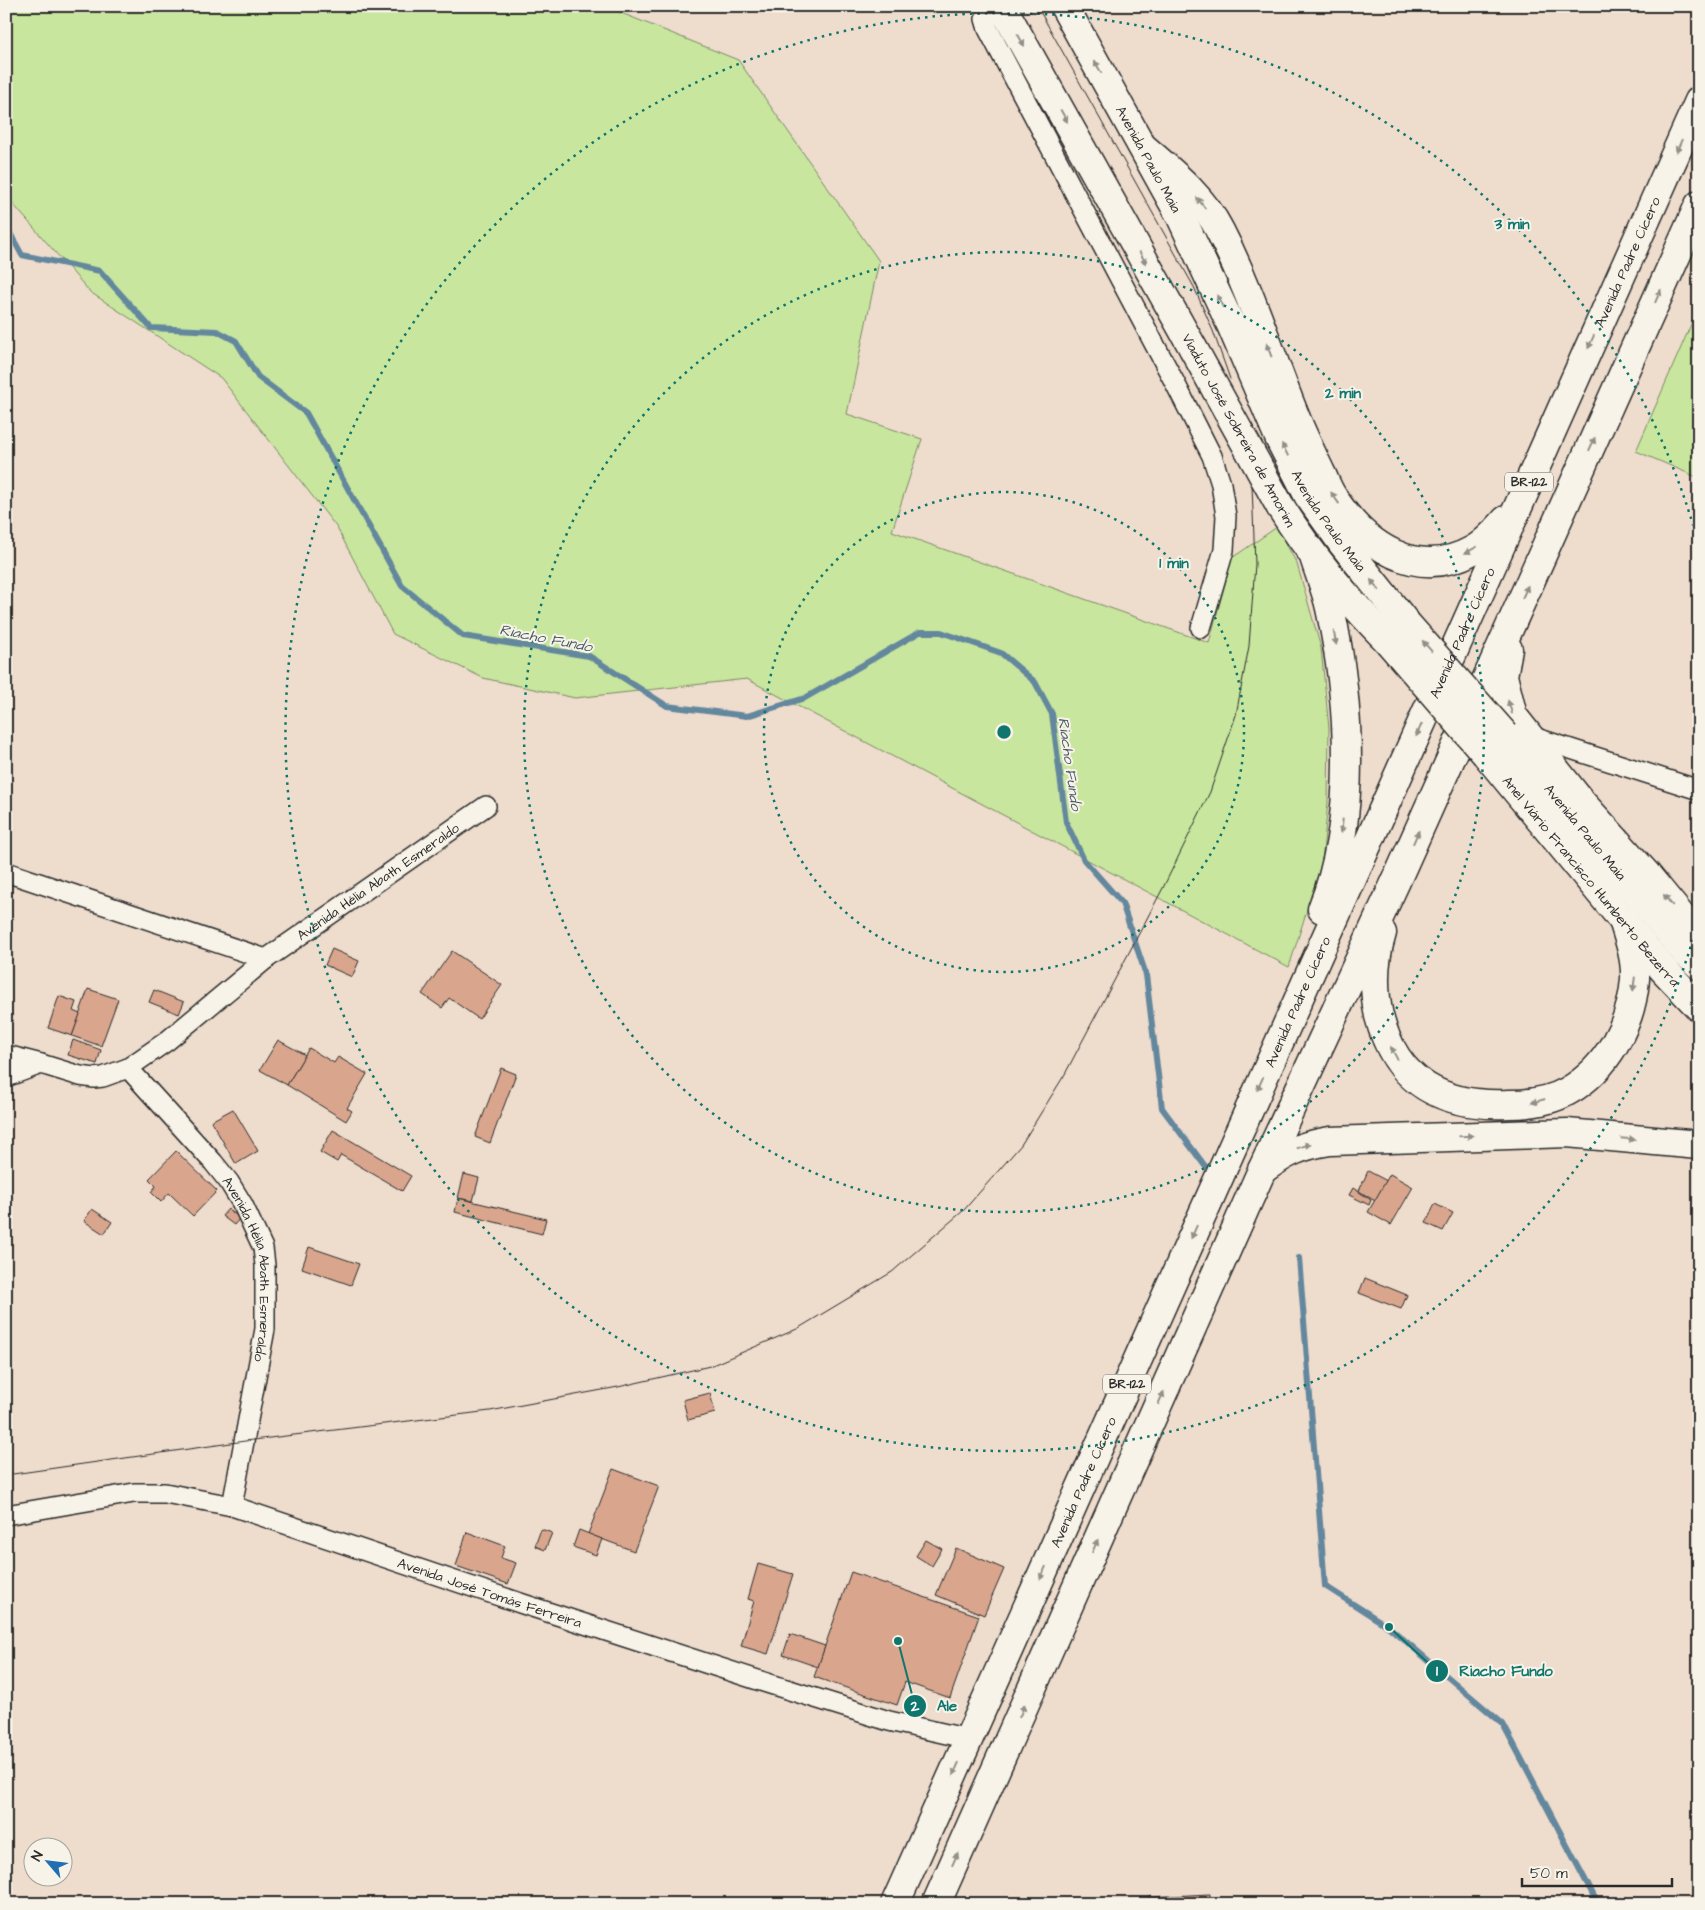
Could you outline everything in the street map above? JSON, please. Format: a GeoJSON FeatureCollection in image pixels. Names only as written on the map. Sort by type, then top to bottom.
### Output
{"type":"FeatureCollection","features":[{"type":"Feature","properties":{"kind":"main road","name":"Viaduto José Sobreira de Amorim"},"geometry":{"type":"LineString","coordinates":[[1002,6],[1194,348],[1280,506],[1314,557],[1358,610],[1397,632],[1486,754]]}},
{"type":"Feature","properties":{"kind":"main road","name":"Avenida Paulo Maia"},"geometry":{"type":"LineString","coordinates":[[1064,6],[1181,217],[1231,325],[1280,440],[1308,495],[1342,544],[1397,632],[1516,735],[1685,952],[1699,965]]}},
{"type":"Feature","properties":{"kind":"main road","name":"Avenida Padre Cícero"},"geometry":{"type":"LineString","coordinates":[[895,1904],[1699,101]]}},
{"type":"Feature","properties":{"kind":"main road"},"geometry":{"type":"LineString","coordinates":[[1144,148],[1185,183],[1219,229],[1250,298],[1303,436],[1333,497],[1362,533],[1379,546],[1400,556],[1420,562],[1440,563],[1472,550],[1488,539],[1518,505]]}},
{"type":"Feature","properties":{"kind":"main road","name":"BR-122"},"geometry":{"type":"LineString","coordinates":[[936,1904],[1262,1170],[1396,881],[1699,205]]}},
{"type":"Feature","properties":{"kind":"main road"},"geometry":{"type":"LineString","coordinates":[[1300,995],[1300,966],[1327,896],[1339,854],[1345,799],[1346,739],[1338,654],[1329,605],[1314,557]]}},
{"type":"Feature","properties":{"kind":"main road"},"geometry":{"type":"LineString","coordinates":[[1513,617],[1503,676],[1516,735],[1582,803],[1647,875],[1699,938]]}},
{"type":"Feature","properties":{"kind":"main road","name":"Anel Viário Francisco Humberto Bezerra"},"geometry":{"type":"LineString","coordinates":[[1486,754],[1663,969],[1699,1007]]}},
{"type":"Feature","properties":{"kind":"main road"},"geometry":{"type":"LineString","coordinates":[[1396,881],[1379,944],[1374,995],[1383,1029],[1396,1058],[1418,1082],[1445,1097],[1471,1104],[1531,1104],[1567,1092],[1592,1073],[1616,1043],[1631,1008],[1635,978],[1632,950],[1623,920]]}},
{"type":"Feature","properties":{"kind":"main road"},"geometry":{"type":"LineString","coordinates":[[1262,1170],[1284,1154],[1306,1145],[1330,1141],[1567,1133],[1699,1145]]}},
{"type":"Feature","properties":{"kind":"street"},"geometry":{"type":"LineString","coordinates":[[990,6],[985,19],[988,29],[1212,456],[1226,516],[1224,550],[1201,628]]}},
{"type":"Feature","properties":{"kind":"street"},"geometry":{"type":"LineString","coordinates":[[1516,735],[1699,790]]}},
{"type":"Feature","properties":{"kind":"street","name":"Avenida Hélia Abath Esmeraldo"},"geometry":{"type":"LineString","coordinates":[[6,1055],[80,1076],[94,1078],[103,1077],[128,1068],[167,1041],[266,959],[486,806]]}},
{"type":"Feature","properties":{"kind":"street"},"geometry":{"type":"LineString","coordinates":[[6,872],[266,959]]}},
{"type":"Feature","properties":{"kind":"street"},"geometry":{"type":"LineString","coordinates":[[6,1077],[41,1064]]}},
{"type":"Feature","properties":{"kind":"street","name":"Avenida Hélia Abath Esmeraldo"},"geometry":{"type":"LineString","coordinates":[[128,1068],[229,1182],[243,1205],[263,1248],[265,1266],[265,1329],[232,1506]]}},
{"type":"Feature","properties":{"kind":"street","name":"Avenida José Tomás Ferreira"},"geometry":{"type":"LineString","coordinates":[[6,1515],[134,1493],[165,1493],[232,1506],[523,1604],[767,1683],[889,1721],[969,1739]]}},
{"type":"Feature","properties":{"kind":"green space"},"geometry":{"type":"Polygon","coordinates":[[[6,6],[604,6],[738,60],[879,261],[847,414],[922,439],[892,531],[1209,643],[1232,558],[1277,527],[1297,564],[1321,648],[1329,728],[1328,802],[1322,862],[1289,967],[747,679],[575,698],[483,678],[393,634],[337,528],[221,378],[90,292],[6,196],[6,6]]]}},
{"type":"Feature","properties":{"kind":"green space"},"geometry":{"type":"Polygon","coordinates":[[[1699,306],[1699,478],[1636,451],[1699,306]]]}},
{"type":"Feature","properties":{"kind":"building"},"geometry":{"type":"Polygon","coordinates":[[[332,949],[359,961],[352,977],[325,965],[332,949]]]}},
{"type":"Feature","properties":{"kind":"building"},"geometry":{"type":"Polygon","coordinates":[[[452,951],[502,985],[479,1019],[449,998],[442,1008],[422,994],[452,951]]]}},
{"type":"Feature","properties":{"kind":"building"},"geometry":{"type":"Polygon","coordinates":[[[88,989],[118,999],[101,1046],[72,1036],[88,989]]]}},
{"type":"Feature","properties":{"kind":"building"},"geometry":{"type":"Polygon","coordinates":[[[154,990],[184,1002],[179,1014],[149,1002],[154,990]]]}},
{"type":"Feature","properties":{"kind":"building"},"geometry":{"type":"Polygon","coordinates":[[[59,996],[76,1002],[73,1011],[80,1014],[72,1036],[48,1028],[59,996]]]}},
{"type":"Feature","properties":{"kind":"building"},"geometry":{"type":"Polygon","coordinates":[[[73,1040],[101,1050],[97,1064],[68,1055],[73,1040]]]}},
{"type":"Feature","properties":{"kind":"building"},"geometry":{"type":"Polygon","coordinates":[[[278,1040],[305,1055],[287,1085],[260,1070],[278,1040]]]}},
{"type":"Feature","properties":{"kind":"building"},"geometry":{"type":"Polygon","coordinates":[[[309,1048],[334,1063],[338,1057],[367,1074],[347,1108],[352,1111],[346,1121],[287,1085],[309,1048]]]}},
{"type":"Feature","properties":{"kind":"building"},"geometry":{"type":"Polygon","coordinates":[[[501,1068],[516,1074],[490,1143],[475,1137],[501,1068]]]}},
{"type":"Feature","properties":{"kind":"building"},"geometry":{"type":"Polygon","coordinates":[[[233,1109],[258,1151],[236,1164],[211,1121],[233,1109]]]}},
{"type":"Feature","properties":{"kind":"building"},"geometry":{"type":"Polygon","coordinates":[[[333,1130],[411,1176],[402,1191],[341,1155],[337,1162],[320,1152],[333,1130]]]}},
{"type":"Feature","properties":{"kind":"building"},"geometry":{"type":"Polygon","coordinates":[[[176,1151],[217,1191],[193,1216],[169,1193],[161,1202],[151,1192],[156,1186],[149,1179],[176,1151]]]}},
{"type":"Feature","properties":{"kind":"building"},"geometry":{"type":"Polygon","coordinates":[[[1368,1171],[1387,1181],[1375,1201],[1359,1191],[1368,1171]]]}},
{"type":"Feature","properties":{"kind":"building"},"geometry":{"type":"Polygon","coordinates":[[[464,1174],[479,1178],[473,1201],[458,1198],[464,1174]]]}},
{"type":"Feature","properties":{"kind":"building"},"geometry":{"type":"Polygon","coordinates":[[[1390,1174],[1413,1187],[1391,1225],[1368,1212],[1390,1174]]]}},
{"type":"Feature","properties":{"kind":"building"},"geometry":{"type":"Polygon","coordinates":[[[1353,1188],[1371,1200],[1369,1205],[1349,1195],[1353,1188]]]}},
{"type":"Feature","properties":{"kind":"building"},"geometry":{"type":"Polygon","coordinates":[[[458,1198],[546,1219],[542,1234],[455,1212],[458,1198]]]}},
{"type":"Feature","properties":{"kind":"building"},"geometry":{"type":"Polygon","coordinates":[[[1435,1204],[1453,1213],[1443,1231],[1426,1223],[1435,1204]]]}},
{"type":"Feature","properties":{"kind":"building"},"geometry":{"type":"Polygon","coordinates":[[[92,1209],[112,1222],[104,1234],[84,1221],[92,1209]]]}},
{"type":"Feature","properties":{"kind":"building"},"geometry":{"type":"Polygon","coordinates":[[[228,1209],[240,1218],[234,1225],[222,1216],[228,1209]]]}},
{"type":"Feature","properties":{"kind":"building"},"geometry":{"type":"Polygon","coordinates":[[[309,1247],[359,1264],[351,1285],[302,1268],[309,1247]]]}},
{"type":"Feature","properties":{"kind":"building"},"geometry":{"type":"Polygon","coordinates":[[[1365,1278],[1407,1295],[1401,1309],[1359,1293],[1365,1278]]]}},
{"type":"Feature","properties":{"kind":"building"},"geometry":{"type":"Polygon","coordinates":[[[710,1393],[715,1413],[688,1420],[683,1400],[710,1393]]]}},
{"type":"Feature","properties":{"kind":"building"},"geometry":{"type":"Polygon","coordinates":[[[613,1469],[659,1486],[634,1551],[588,1534],[613,1469]]]}},
{"type":"Feature","properties":{"kind":"building"},"geometry":{"type":"Polygon","coordinates":[[[541,1529],[552,1533],[545,1550],[535,1546],[541,1529]]]}},
{"type":"Feature","properties":{"kind":"building"},"geometry":{"type":"Polygon","coordinates":[[[579,1530],[602,1539],[596,1555],[573,1547],[579,1530]]]}},
{"type":"Feature","properties":{"kind":"building"},"geometry":{"type":"Polygon","coordinates":[[[467,1532],[505,1546],[501,1558],[516,1563],[508,1584],[456,1566],[467,1532]]]}},
{"type":"Feature","properties":{"kind":"building"},"geometry":{"type":"Polygon","coordinates":[[[926,1540],[942,1549],[932,1566],[916,1556],[926,1540]]]}},
{"type":"Feature","properties":{"kind":"building"},"geometry":{"type":"Polygon","coordinates":[[[956,1548],[1004,1569],[984,1615],[936,1595],[956,1548]]]}},
{"type":"Feature","properties":{"kind":"building"},"geometry":{"type":"Polygon","coordinates":[[[758,1564],[793,1574],[768,1654],[741,1646],[754,1601],[748,1599],[758,1564]]]}},
{"type":"Feature","properties":{"kind":"building"},"geometry":{"type":"Polygon","coordinates":[[[851,1572],[979,1616],[950,1698],[905,1682],[897,1705],[814,1677],[851,1572]]]}},
{"type":"Feature","properties":{"kind":"building"},"geometry":{"type":"Polygon","coordinates":[[[790,1634],[825,1646],[818,1667],[783,1655],[790,1634]]]}},
{"type":"Feature","properties":{"kind":"building"},"geometry":{"type":"Polygon","coordinates":[[[1210,1894],[1210,1904],[1149,1904],[1149,1897],[1210,1894]]]}},
{"type":"Feature","properties":{"kind":"waterway","name":"Riacho Fundo"},"geometry":{"type":"LineString","coordinates":[[6,226],[22,255],[100,271],[151,328],[217,331],[236,341],[258,377],[306,413],[402,586],[463,636],[589,656],[667,706],[747,716],[805,698],[920,632],[941,632],[1001,653],[1035,682],[1052,714],[1066,822],[1084,860],[1122,903],[1146,975],[1162,1108],[1205,1166]]}},
{"type":"Feature","properties":{"kind":"waterway","name":"Riacho Fundo"},"geometry":{"type":"LineString","coordinates":[[1299,1258],[1325,1586],[1389,1627],[1503,1724],[1598,1904]]}},
{"type":"Feature","properties":{"kind":"tram line"},"geometry":{"type":"LineString","coordinates":[[1037,6],[1194,287],[1213,331],[1230,379]]}},
{"type":"Feature","properties":{"kind":"tram line"},"geometry":{"type":"LineString","coordinates":[[6,1475],[245,1441],[490,1411],[618,1387],[710,1366],[797,1329],[892,1272],[964,1210],[1021,1145],[1065,1074],[1163,888],[1210,792],[1236,715],[1249,646],[1255,564],[1252,485]]}},
{"type":"Feature","properties":{"kind":"place","name":"Riacho Fundo"},"geometry":{"type":"Point","coordinates":[1389,1627]}},
{"type":"Feature","properties":{"kind":"place","name":"Ale"},"geometry":{"type":"Point","coordinates":[898,1641]}}]}
